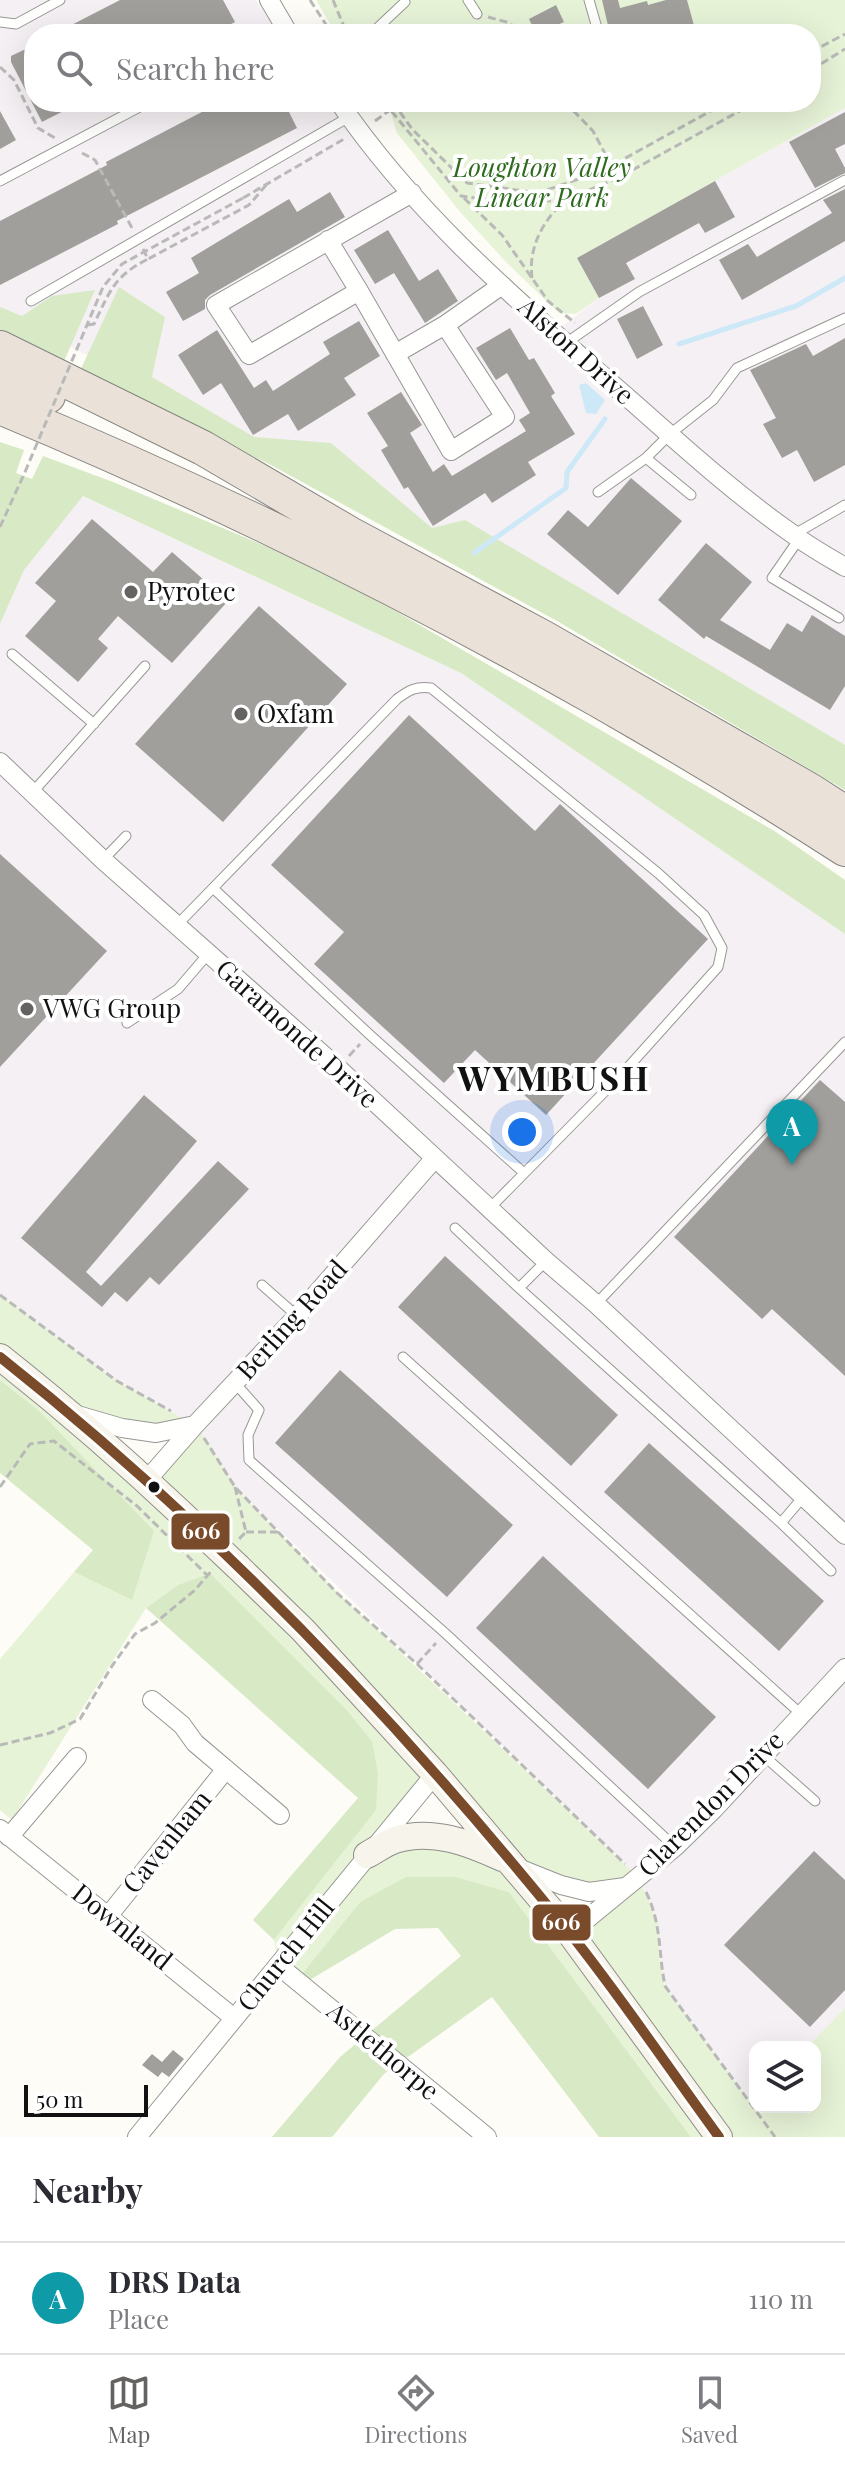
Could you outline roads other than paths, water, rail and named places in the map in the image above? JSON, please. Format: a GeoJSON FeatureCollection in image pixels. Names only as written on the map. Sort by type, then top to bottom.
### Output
{"type":"FeatureCollection","features":[{"type":"Feature","properties":{"kind":"highway"},"geometry":{"type":"LineString","coordinates":[[0,348],[203,448],[350,534],[544,638],[845,813]]}},
{"type":"Feature","properties":{"kind":"highway"},"geometry":{"type":"LineString","coordinates":[[0,376],[82,410],[350,534]]}},
{"type":"Feature","properties":{"kind":"highway"},"geometry":{"type":"LineString","coordinates":[[0,407],[72,437],[340,563],[545,670],[788,812],[845,849]]}},
{"type":"Feature","properties":{"kind":"highway"},"geometry":{"type":"LineString","coordinates":[[0,430],[237,514]]}},
{"type":"Feature","properties":{"kind":"street"},"geometry":{"type":"LineString","coordinates":[[269,0],[281,24]]}},
{"type":"Feature","properties":{"kind":"street","name":"Alston Drive"},"geometry":{"type":"LineString","coordinates":[[349,117],[450,236],[502,285],[670,434],[796,537],[845,567]]}},
{"type":"Feature","properties":{"kind":"street"},"geometry":{"type":"LineString","coordinates":[[359,291],[249,355],[216,305],[412,193]]}},
{"type":"Feature","properties":{"kind":"street"},"geometry":{"type":"LineString","coordinates":[[328,240],[451,451],[505,417],[445,325]]}},
{"type":"Feature","properties":{"kind":"street"},"geometry":{"type":"LineString","coordinates":[[395,354],[445,325],[502,285]]}},
{"type":"Feature","properties":{"kind":"street","name":"Garamonde Drive"},"geometry":{"type":"LineString","coordinates":[[0,762],[103,860],[338,1068],[845,1535]]}},
{"type":"Feature","properties":{"kind":"street","name":"Berling Road"},"geometry":{"type":"LineString","coordinates":[[147,1480],[297,1316],[435,1158]]}},
{"type":"Feature","properties":{"kind":"street"},"geometry":{"type":"LineString","coordinates":[[0,1357],[72,1414],[147,1480],[303,1630],[435,1774],[570,1933],[719,2137]]}},
{"type":"Feature","properties":{"kind":"street"},"geometry":{"type":"LineString","coordinates":[[72,1414],[122,1428],[156,1433],[195,1425]]}},
{"type":"Feature","properties":{"kind":"street","name":"Clarendon Drive"},"geometry":{"type":"LineString","coordinates":[[570,1933],[675,1847],[845,1668]]}},
{"type":"Feature","properties":{"kind":"street","name":"Cavenham"},"geometry":{"type":"LineString","coordinates":[[152,1700],[182,1725],[195,1743],[280,1815]]}},
{"type":"Feature","properties":{"kind":"street","name":"Downland"},"geometry":{"type":"LineString","coordinates":[[77,1757],[5,1833],[234,2018]]}},
{"type":"Feature","properties":{"kind":"street","name":"Cavenham"},"geometry":{"type":"LineString","coordinates":[[109,1915],[226,1769]]}},
{"type":"Feature","properties":{"kind":"street","name":"Church Hill"},"geometry":{"type":"LineString","coordinates":[[137,2137],[435,1774]]}},
{"type":"Feature","properties":{"kind":"street"},"geometry":{"type":"LineString","coordinates":[[367,1855],[395,1840],[427,1835],[464,1841],[511,1863]]}},
{"type":"Feature","properties":{"kind":"street","name":"Clarendon Drive"},"geometry":{"type":"LineString","coordinates":[[511,1863],[561,1885],[589,1892],[632,1882]]}},
{"type":"Feature","properties":{"kind":"street","name":"Astlethorpe"},"geometry":{"type":"LineString","coordinates":[[279,1966],[485,2136]]}},
{"type":"Feature","properties":{"kind":"lane"},"geometry":{"type":"LineString","coordinates":[[0,22],[16,24],[60,0]]}},
{"type":"Feature","properties":{"kind":"lane"},"geometry":{"type":"LineString","coordinates":[[468,0],[477,14]]}},
{"type":"Feature","properties":{"kind":"lane"},"geometry":{"type":"LineString","coordinates":[[589,0],[596,24]]}},
{"type":"Feature","properties":{"kind":"lane"},"geometry":{"type":"LineString","coordinates":[[382,24],[407,1]]}},
{"type":"Feature","properties":{"kind":"lane"},"geometry":{"type":"LineString","coordinates":[[0,181],[130,112]]}},
{"type":"Feature","properties":{"kind":"lane"},"geometry":{"type":"LineString","coordinates":[[31,301],[349,117]]}},
{"type":"Feature","properties":{"kind":"lane"},"geometry":{"type":"LineString","coordinates":[[566,343],[639,292],[845,180]]}},
{"type":"Feature","properties":{"kind":"lane"},"geometry":{"type":"LineString","coordinates":[[598,492],[646,458],[670,434],[713,400],[737,368],[845,318]]}},
{"type":"Feature","properties":{"kind":"lane"},"geometry":{"type":"LineString","coordinates":[[646,458],[691,495]]}},
{"type":"Feature","properties":{"kind":"lane"},"geometry":{"type":"LineString","coordinates":[[839,618],[772,578],[796,537],[845,505]]}},
{"type":"Feature","properties":{"kind":"lane"},"geometry":{"type":"LineString","coordinates":[[12,654],[94,724]]}},
{"type":"Feature","properties":{"kind":"lane"},"geometry":{"type":"LineString","coordinates":[[32,793],[145,666]]}},
{"type":"Feature","properties":{"kind":"lane"},"geometry":{"type":"LineString","coordinates":[[177,925],[397,699],[419,687],[431,688],[658,873],[704,915],[722,948],[718,967],[622,1074],[490,1208]]}},
{"type":"Feature","properties":{"kind":"lane"},"geometry":{"type":"LineString","coordinates":[[103,860],[126,836]]}},
{"type":"Feature","properties":{"kind":"lane"},"geometry":{"type":"LineString","coordinates":[[214,889],[524,1173]]}},
{"type":"Feature","properties":{"kind":"lane"},"geometry":{"type":"LineString","coordinates":[[127,1023],[178,989],[208,954]]}},
{"type":"Feature","properties":{"kind":"lane"},"geometry":{"type":"LineString","coordinates":[[596,1304],[845,1042]]}},
{"type":"Feature","properties":{"kind":"lane"},"geometry":{"type":"LineString","coordinates":[[455,1228],[831,1571]]}},
{"type":"Feature","properties":{"kind":"lane"},"geometry":{"type":"LineString","coordinates":[[519,1288],[546,1261]]}},
{"type":"Feature","properties":{"kind":"lane"},"geometry":{"type":"LineString","coordinates":[[262,1285],[297,1316]]}},
{"type":"Feature","properties":{"kind":"lane"},"geometry":{"type":"LineString","coordinates":[[403,1357],[801,1714]]}},
{"type":"Feature","properties":{"kind":"lane"},"geometry":{"type":"LineString","coordinates":[[235,1383],[259,1410],[248,1435],[249,1460],[445,1633],[675,1847]]}},
{"type":"Feature","properties":{"kind":"lane"},"geometry":{"type":"LineString","coordinates":[[781,1523],[803,1497]]}},
{"type":"Feature","properties":{"kind":"lane"},"geometry":{"type":"LineString","coordinates":[[764,1756],[815,1801]]}},
{"type":"Feature","properties":{"kind":"water"},"geometry":{"type":"Polygon","coordinates":[[[586,383],[605,400],[596,414],[586,413],[579,385],[586,383]]]}},
{"type":"Feature","properties":{"kind":"waterway"},"geometry":{"type":"LineString","coordinates":[[679,344],[796,306],[845,278]]}},
{"type":"Feature","properties":{"kind":"waterway"},"geometry":{"type":"LineString","coordinates":[[474,553],[566,488],[567,472],[605,419]]}},
{"type":"Feature","properties":{"kind":"place","name":"Pyrotec"},"geometry":{"type":"Point","coordinates":[131,592]}},
{"type":"Feature","properties":{"kind":"place","name":"Oxfam"},"geometry":{"type":"Point","coordinates":[241,714]}},
{"type":"Feature","properties":{"kind":"place","name":"VWG Group"},"geometry":{"type":"Point","coordinates":[27,1009]}},
{"type":"Feature","properties":{"kind":"place","name":"DRS Data"},"geometry":{"type":"Point","coordinates":[792,1165]}},
{"type":"Feature","properties":{"kind":"district","name":"WYMBUSH"},"geometry":{"type":"Point","coordinates":[554,1079]}},
{"type":"Feature","properties":{"kind":"park label","name":"Loughton Valley Linear Park"},"geometry":{"type":"Point","coordinates":[542,183]}}]}
